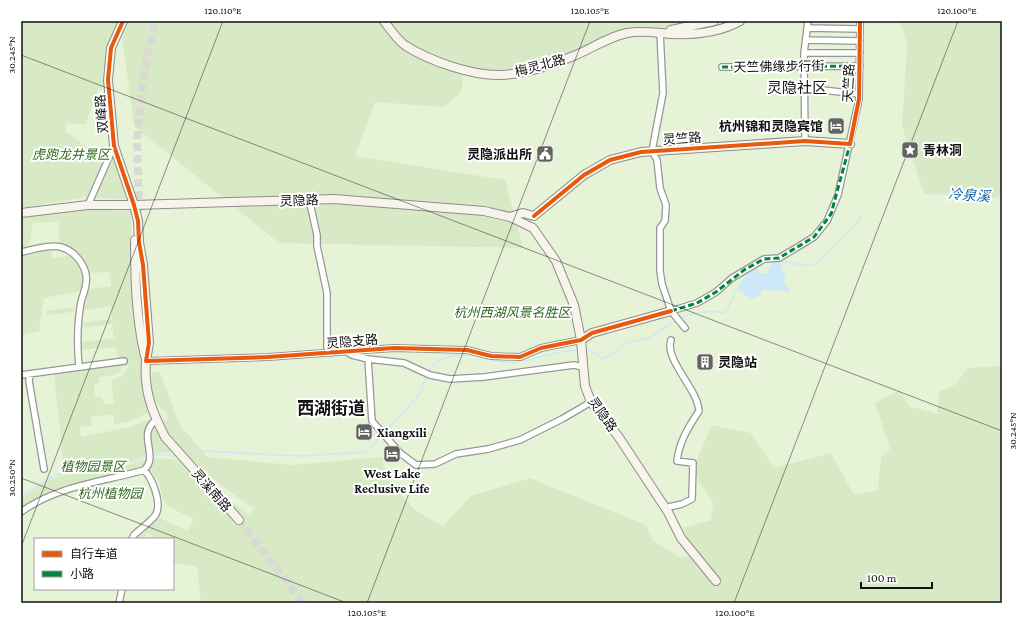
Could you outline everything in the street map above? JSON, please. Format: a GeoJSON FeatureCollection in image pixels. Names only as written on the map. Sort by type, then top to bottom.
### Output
{"type":"FeatureCollection","features":[{"type":"Feature","properties":{"kind":"street","name":"双峰路"},"geometry":{"type":"LineString","coordinates":[[123,21],[111,48],[108,80],[114,146],[134,205],[143,265],[148,343],[146,361]]}},
{"type":"Feature","properties":{"kind":"street","name":"梅灵北路"},"geometry":{"type":"LineString","coordinates":[[384,21],[405,45],[428,58],[479,74],[501,75],[526,72],[572,57],[617,36],[646,31],[682,34],[712,31],[740,21]]}},
{"type":"Feature","properties":{"kind":"street","name":"梅灵北路"},"geometry":{"type":"LineString","coordinates":[[660,32],[714,21]]}},
{"type":"Feature","properties":{"kind":"street"},"geometry":{"type":"LineString","coordinates":[[805,141],[804,53],[808,21]]}},
{"type":"Feature","properties":{"kind":"street","name":"天竺路"},"geometry":{"type":"LineString","coordinates":[[674,314],[716,292],[744,270],[764,259],[779,258],[814,237],[831,214],[850,144],[859,94],[860,21]]}},
{"type":"Feature","properties":{"kind":"street"},"geometry":{"type":"LineString","coordinates":[[808,28],[860,29]]}},
{"type":"Feature","properties":{"kind":"street"},"geometry":{"type":"LineString","coordinates":[[660,32],[663,93],[652,151],[657,160],[660,188],[666,205],[665,221],[660,228],[660,272],[665,298],[674,314],[685,328]]}},
{"type":"Feature","properties":{"kind":"street"},"geometry":{"type":"LineString","coordinates":[[806,40],[860,41]]}},
{"type":"Feature","properties":{"kind":"street"},"geometry":{"type":"LineString","coordinates":[[804,53],[860,53]]}},
{"type":"Feature","properties":{"kind":"street","name":"天竺佛缘步行街"},"geometry":{"type":"LineString","coordinates":[[722,67],[792,67],[804,65],[860,66]]}},
{"type":"Feature","properties":{"kind":"street"},"geometry":{"type":"LineString","coordinates":[[804,88],[859,94]]}},
{"type":"Feature","properties":{"kind":"street","name":"灵竺路"},"geometry":{"type":"LineString","coordinates":[[534,216],[584,175],[604,164],[640,152],[805,141],[850,144]]}},
{"type":"Feature","properties":{"kind":"street"},"geometry":{"type":"LineString","coordinates":[[88,205],[114,146]]}},
{"type":"Feature","properties":{"kind":"street"},"geometry":{"type":"LineString","coordinates":[[309,199],[317,235],[316,246],[327,293],[327,347],[331,353]]}},
{"type":"Feature","properties":{"kind":"street","name":"灵隐路"},"geometry":{"type":"LineString","coordinates":[[21,213],[88,205],[334,199],[476,210],[510,217]]}},
{"type":"Feature","properties":{"kind":"street"},"geometry":{"type":"LineString","coordinates":[[523,213],[534,216],[533,228],[510,217],[523,213]]}},
{"type":"Feature","properties":{"kind":"street","name":"灵隐路"},"geometry":{"type":"LineString","coordinates":[[533,228],[558,268],[574,305],[581,342],[585,386],[591,402],[618,436],[668,512],[681,538],[716,581]]}},
{"type":"Feature","properties":{"kind":"street"},"geometry":{"type":"LineString","coordinates":[[21,252],[60,246],[71,252],[83,266],[86,275],[86,283],[81,302],[78,333],[79,367]]}},
{"type":"Feature","properties":{"kind":"street"},"geometry":{"type":"LineString","coordinates":[[21,512],[35,502],[71,488],[144,470],[149,465],[150,458],[147,434],[151,424],[156,420],[147,388],[141,280]]}},
{"type":"Feature","properties":{"kind":"street"},"geometry":{"type":"LineString","coordinates":[[581,342],[592,333],[674,314]]}},
{"type":"Feature","properties":{"kind":"street"},"geometry":{"type":"LineString","coordinates":[[668,512],[669,507],[682,504],[692,499],[693,463],[677,461],[678,449],[699,410],[697,397],[676,362],[671,348],[671,340]]}},
{"type":"Feature","properties":{"kind":"street","name":"灵隐支路"},"geometry":{"type":"LineString","coordinates":[[146,361],[411,348],[467,350],[491,356],[520,357],[542,348],[581,342]]}},
{"type":"Feature","properties":{"kind":"street"},"geometry":{"type":"LineString","coordinates":[[346,352],[368,359],[404,363],[427,373],[450,379],[462,379],[574,365],[583,367]]}},
{"type":"Feature","properties":{"kind":"street"},"geometry":{"type":"LineString","coordinates":[[368,359],[372,421],[408,460],[416,465],[427,466],[435,464],[456,454],[520,440],[562,419],[591,402]]}},
{"type":"Feature","properties":{"kind":"street"},"geometry":{"type":"LineString","coordinates":[[21,375],[124,361]]}},
{"type":"Feature","properties":{"kind":"street"},"geometry":{"type":"LineString","coordinates":[[30,374],[29,381],[44,469]]}},
{"type":"Feature","properties":{"kind":"street","name":"灵溪南路"},"geometry":{"type":"LineString","coordinates":[[156,420],[165,437],[239,520]]}},
{"type":"Feature","properties":{"kind":"street"},"geometry":{"type":"LineString","coordinates":[[132,538],[156,514],[158,504],[149,476],[144,470]]}},
{"type":"Feature","properties":{"kind":"street"},"geometry":{"type":"LineString","coordinates":[[119,603],[122,590]]}},
{"type":"Feature","properties":{"kind":"green space","name":"杭州西湖风景名胜区"},"geometry":{"type":"Polygon","coordinates":[[[21,21],[1002,21],[1002,603],[21,603],[21,21]]]}},
{"type":"Feature","properties":{"kind":"green space","name":"虎跑龙井景区"},"geometry":{"type":"Polygon","coordinates":[[[21,21],[121,21],[116,31],[108,85],[98,89],[86,124],[67,123],[65,131],[104,160],[87,197],[21,208],[21,21]]]}},
{"type":"Feature","properties":{"kind":"green space"},"geometry":{"type":"Polygon","coordinates":[[[129,21],[703,21],[660,30],[619,31],[568,54],[528,67],[498,71],[462,73],[463,79],[459,93],[444,107],[375,102],[355,156],[505,180],[523,248],[279,243],[134,126],[122,36],[129,21]]]}},
{"type":"Feature","properties":{"kind":"green space"},"geometry":{"type":"Polygon","coordinates":[[[900,21],[1002,21],[1002,196],[924,194],[902,126],[907,45],[900,21]]]}},
{"type":"Feature","properties":{"kind":"green space"},"geometry":{"type":"Polygon","coordinates":[[[114,158],[118,159],[127,199],[94,198],[114,158]]]}},
{"type":"Feature","properties":{"kind":"green space"},"geometry":{"type":"Polygon","coordinates":[[[85,209],[131,211],[131,263],[135,308],[151,411],[133,420],[114,424],[113,414],[91,417],[92,426],[80,427],[81,437],[130,427],[153,418],[174,453],[152,452],[136,460],[107,465],[93,465],[64,471],[54,373],[115,364],[118,359],[116,347],[80,350],[80,344],[82,342],[114,338],[112,324],[81,328],[81,323],[112,319],[111,306],[83,310],[88,289],[111,286],[110,274],[108,272],[86,272],[80,258],[70,249],[60,244],[58,222],[32,223],[31,239],[27,248],[21,249],[21,217],[85,209]],[[129,366],[122,367],[121,371],[115,375],[99,377],[100,383],[94,384],[95,397],[102,397],[104,404],[114,403],[111,380],[123,376],[129,366]]]}},
{"type":"Feature","properties":{"kind":"green space"},"geometry":{"type":"Polygon","coordinates":[[[49,249],[52,253],[51,258],[73,255],[82,272],[82,291],[44,298],[39,331],[24,335],[21,332],[21,254],[49,249]]]}},
{"type":"Feature","properties":{"kind":"green space"},"geometry":{"type":"Polygon","coordinates":[[[74,307],[73,312],[47,315],[46,311],[74,307]]]}},
{"type":"Feature","properties":{"kind":"green space"},"geometry":{"type":"Polygon","coordinates":[[[1002,366],[1002,603],[201,603],[197,566],[174,564],[174,538],[153,538],[151,534],[147,533],[144,538],[138,538],[158,517],[188,531],[194,519],[167,506],[164,501],[159,482],[150,470],[154,458],[179,460],[249,515],[254,509],[202,470],[179,448],[162,421],[167,420],[168,414],[162,410],[153,396],[151,385],[152,372],[160,372],[179,424],[208,457],[292,465],[382,457],[387,479],[415,510],[443,526],[471,496],[530,478],[646,525],[653,541],[681,558],[694,555],[683,528],[711,520],[713,503],[692,471],[712,425],[751,433],[774,468],[831,453],[854,495],[878,490],[881,457],[890,449],[875,403],[900,390],[909,406],[937,414],[939,392],[956,384],[968,368],[1002,366]]]}},
{"type":"Feature","properties":{"kind":"green space"},"geometry":{"type":"Polygon","coordinates":[[[147,459],[146,465],[141,468],[50,494],[21,508],[21,500],[52,479],[64,475],[124,466],[147,459]]]}},
{"type":"Feature","properties":{"kind":"water"},"geometry":{"type":"Polygon","coordinates":[[[771,261],[779,262],[783,267],[782,271],[786,274],[784,283],[790,289],[789,292],[764,289],[756,298],[750,298],[738,290],[740,283],[755,267],[761,274],[767,273],[770,268],[771,261]]]}},
{"type":"Feature","properties":{"kind":"waterway","name":"冷泉溪"},"geometry":{"type":"LineString","coordinates":[[935,193],[971,194],[1002,198]]}},
{"type":"Feature","properties":{"kind":"waterway"},"geometry":{"type":"LineString","coordinates":[[779,262],[803,265],[812,265],[817,263],[856,225],[861,217]]}},
{"type":"Feature","properties":{"kind":"waterway"},"geometry":{"type":"LineString","coordinates":[[680,318],[701,312],[723,313],[728,309],[735,292],[738,290]]}},
{"type":"Feature","properties":{"kind":"waterway"},"geometry":{"type":"LineString","coordinates":[[585,350],[594,352],[602,359],[613,354],[624,343],[649,338],[677,320]]}},
{"type":"Feature","properties":{"kind":"waterway"},"geometry":{"type":"LineString","coordinates":[[485,357],[497,361],[508,362],[579,350]]}},
{"type":"Feature","properties":{"kind":"waterway"},"geometry":{"type":"LineString","coordinates":[[428,372],[438,361],[444,358],[457,355],[480,356]]}},
{"type":"Feature","properties":{"kind":"waterway"},"geometry":{"type":"LineString","coordinates":[[385,432],[421,393],[426,375]]}},
{"type":"Feature","properties":{"kind":"waterway"},"geometry":{"type":"LineString","coordinates":[[185,454],[203,451],[300,456],[364,452],[370,448],[382,435]]}},
{"type":"Feature","properties":{"kind":"waterway"},"geometry":{"type":"LineString","coordinates":[[152,454],[178,456]]}},
{"type":"Feature","properties":{"kind":"waterway"},"geometry":{"type":"LineString","coordinates":[[21,497],[50,478],[59,474],[137,461],[148,456]]}},
{"type":"Feature","properties":{"kind":"tunnel"},"geometry":{"type":"LineString","coordinates":[[139,211],[137,140],[143,79],[155,21]]}},
{"type":"Feature","properties":{"kind":"tunnel"},"geometry":{"type":"LineString","coordinates":[[239,520],[303,603]]}},
{"type":"Feature","properties":{"kind":"marked path"},"geometry":{"type":"LineString","coordinates":[[722,67],[860,66]]}},
{"type":"Feature","properties":{"kind":"marked path"},"geometry":{"type":"LineString","coordinates":[[671,311],[697,303],[716,292],[744,270],[764,259],[779,258],[814,237],[831,214],[850,144]]}},
{"type":"Feature","properties":{"kind":"cycle path"},"geometry":{"type":"LineString","coordinates":[[123,21],[111,48],[108,80],[114,146],[138,221],[149,343],[146,361],[268,357],[394,348],[467,350],[491,356],[520,357],[541,348],[581,340],[592,333],[671,311]]}},
{"type":"Feature","properties":{"kind":"cycle path"},"geometry":{"type":"LineString","coordinates":[[534,216],[584,175],[610,160],[641,152],[805,141],[850,144],[859,99],[860,21]]}},
{"type":"Feature","properties":{"kind":"place","name":"杭州锦和灵隐宾馆"},"geometry":{"type":"Point","coordinates":[836,126]}},
{"type":"Feature","properties":{"kind":"place","name":"青林洞"},"geometry":{"type":"Point","coordinates":[910,150]}},
{"type":"Feature","properties":{"kind":"place","name":"灵隐派出所"},"geometry":{"type":"Point","coordinates":[545,154]}},
{"type":"Feature","properties":{"kind":"place","name":"灵隐站"},"geometry":{"type":"Point","coordinates":[705,362]}},
{"type":"Feature","properties":{"kind":"place","name":"Xiangxili"},"geometry":{"type":"Point","coordinates":[364,432]}},
{"type":"Feature","properties":{"kind":"place","name":"West Lake Reclusive Life"},"geometry":{"type":"Point","coordinates":[392,454]}},
{"type":"Feature","properties":{"kind":"district","name":"灵隐社区"},"geometry":{"type":"Point","coordinates":[797,88]}},
{"type":"Feature","properties":{"kind":"district","name":"西湖街道"},"geometry":{"type":"Point","coordinates":[331,408]}},
{"type":"Feature","properties":{"kind":"park label","name":"植物园景区"},"geometry":{"type":"Point","coordinates":[93,466]}},
{"type":"Feature","properties":{"kind":"park label","name":"杭州植物园"},"geometry":{"type":"Point","coordinates":[110,493]}}]}
